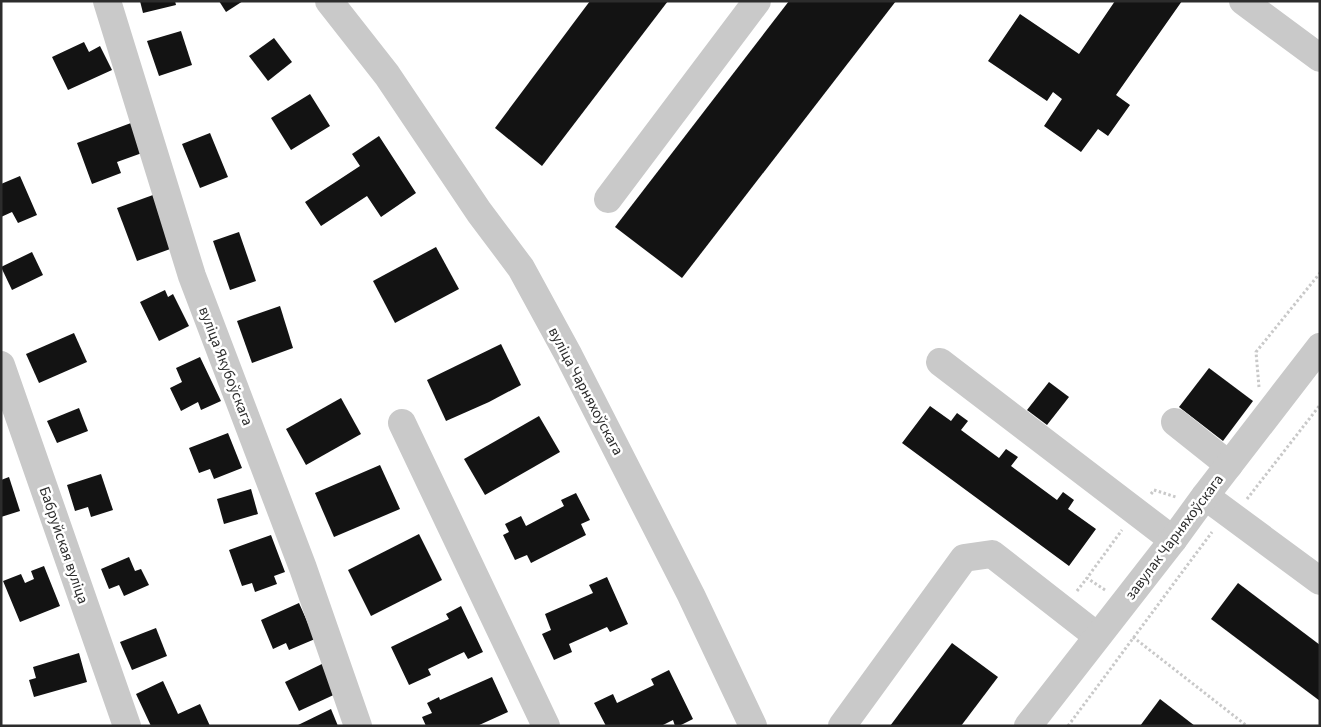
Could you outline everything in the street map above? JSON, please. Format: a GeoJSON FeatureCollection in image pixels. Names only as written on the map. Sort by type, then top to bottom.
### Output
{"type":"FeatureCollection","features":[{"type":"Feature","properties":{"kind":"street","name":"вуліца Якубоўскага"},"geometry":{"type":"LineString","coordinates":[[106,1],[192,276],[303,568],[358,726]]}},
{"type":"Feature","properties":{"kind":"street","name":"вуліца Чарняхоўскага"},"geometry":{"type":"LineString","coordinates":[[329,1],[387,75],[480,212],[521,268],[569,356],[691,595],[753,726]]}},
{"type":"Feature","properties":{"kind":"street"},"geometry":{"type":"LineString","coordinates":[[608,199],[757,1]]}},
{"type":"Feature","properties":{"kind":"street"},"geometry":{"type":"LineString","coordinates":[[1243,1],[1320,58]]}},
{"type":"Feature","properties":{"kind":"street","name":"завулак Чарняхоўскага"},"geometry":{"type":"LineString","coordinates":[[1028,726],[1320,347]]}},
{"type":"Feature","properties":{"kind":"street"},"geometry":{"type":"LineString","coordinates":[[940,362],[1173,540]]}},
{"type":"Feature","properties":{"kind":"street","name":"Бабруйская вуліца"},"geometry":{"type":"LineString","coordinates":[[1,365],[126,726]]}},
{"type":"Feature","properties":{"kind":"street"},"geometry":{"type":"LineString","coordinates":[[1175,422],[1229,465]]}},
{"type":"Feature","properties":{"kind":"street"},"geometry":{"type":"LineString","coordinates":[[402,423],[546,726]]}},
{"type":"Feature","properties":{"kind":"street"},"geometry":{"type":"LineString","coordinates":[[1205,496],[1320,581]]}},
{"type":"Feature","properties":{"kind":"street"},"geometry":{"type":"LineString","coordinates":[[842,726],[964,558],[992,554],[1097,636]]}},
{"type":"Feature","properties":{"kind":"path"},"geometry":{"type":"LineString","coordinates":[[1062,609],[1087,578]]}},
{"type":"Feature","properties":{"kind":"path"},"geometry":{"type":"LineString","coordinates":[[1068,726],[1146,621]]}},
{"type":"Feature","properties":{"kind":"path"},"geometry":{"type":"LineString","coordinates":[[1133,637],[1248,726]]}},
{"type":"Feature","properties":{"kind":"building"},"geometry":{"type":"Polygon","coordinates":[[[140,1],[175,1],[176,5],[143,13],[140,1]]]}},
{"type":"Feature","properties":{"kind":"building"},"geometry":{"type":"Polygon","coordinates":[[[219,1],[243,1],[226,12],[219,1]]]}},
{"type":"Feature","properties":{"kind":"building"},"geometry":{"type":"Polygon","coordinates":[[[590,1],[668,1],[542,166],[495,128],[590,1]]]}},
{"type":"Feature","properties":{"kind":"building"},"geometry":{"type":"Polygon","coordinates":[[[789,1],[896,1],[682,278],[615,227],[789,1]]]}},
{"type":"Feature","properties":{"kind":"building"},"geometry":{"type":"Polygon","coordinates":[[[1115,1],[1182,1],[1116,95],[1130,105],[1108,136],[1098,129],[1081,152],[1044,126],[1062,99],[1053,92],[1047,101],[988,61],[1020,14],[1079,54],[1115,1]]]}},
{"type":"Feature","properties":{"kind":"building"},"geometry":{"type":"Polygon","coordinates":[[[181,31],[192,65],[159,76],[147,41],[181,31]]]}},
{"type":"Feature","properties":{"kind":"building"},"geometry":{"type":"Polygon","coordinates":[[[274,38],[292,62],[268,81],[249,56],[274,38]]]}},
{"type":"Feature","properties":{"kind":"building"},"geometry":{"type":"Polygon","coordinates":[[[84,42],[89,52],[100,46],[112,70],[68,90],[52,57],[84,42]]]}},
{"type":"Feature","properties":{"kind":"building"},"geometry":{"type":"Polygon","coordinates":[[[310,94],[330,126],[291,150],[271,118],[310,94]]]}},
{"type":"Feature","properties":{"kind":"building"},"geometry":{"type":"Polygon","coordinates":[[[131,123],[142,153],[117,162],[121,173],[92,184],[77,143],[131,123]]]}},
{"type":"Feature","properties":{"kind":"building"},"geometry":{"type":"Polygon","coordinates":[[[210,133],[228,177],[200,188],[182,144],[210,133]]]}},
{"type":"Feature","properties":{"kind":"building"},"geometry":{"type":"Polygon","coordinates":[[[379,136],[416,193],[381,217],[367,196],[321,226],[305,202],[360,166],[352,154],[379,136]]]}},
{"type":"Feature","properties":{"kind":"building"},"geometry":{"type":"Polygon","coordinates":[[[20,176],[37,215],[18,223],[12,212],[1,217],[1,184],[20,176]]]}},
{"type":"Feature","properties":{"kind":"building"},"geometry":{"type":"Polygon","coordinates":[[[153,195],[173,248],[137,261],[117,208],[153,195]]]}},
{"type":"Feature","properties":{"kind":"building"},"geometry":{"type":"Polygon","coordinates":[[[239,232],[256,281],[230,290],[213,241],[239,232]]]}},
{"type":"Feature","properties":{"kind":"building"},"geometry":{"type":"Polygon","coordinates":[[[436,247],[459,289],[395,323],[373,281],[436,247]]]}},
{"type":"Feature","properties":{"kind":"building"},"geometry":{"type":"Polygon","coordinates":[[[32,252],[43,275],[12,290],[1,267],[32,252]]]}},
{"type":"Feature","properties":{"kind":"building"},"geometry":{"type":"Polygon","coordinates":[[[165,290],[168,297],[173,294],[189,326],[159,341],[140,302],[165,290]]]}},
{"type":"Feature","properties":{"kind":"building"},"geometry":{"type":"Polygon","coordinates":[[[280,306],[293,348],[252,363],[237,321],[280,306]]]}},
{"type":"Feature","properties":{"kind":"building"},"geometry":{"type":"Polygon","coordinates":[[[74,333],[87,362],[39,383],[26,354],[74,333]]]}},
{"type":"Feature","properties":{"kind":"building"},"geometry":{"type":"Polygon","coordinates":[[[501,344],[521,385],[446,421],[427,380],[501,344]]]}},
{"type":"Feature","properties":{"kind":"building"},"geometry":{"type":"Polygon","coordinates":[[[200,357],[221,401],[201,410],[198,402],[181,411],[170,388],[182,382],[176,368],[200,357]]]}},
{"type":"Feature","properties":{"kind":"building"},"geometry":{"type":"Polygon","coordinates":[[[1209,368],[1253,401],[1223,441],[1179,407],[1209,368]]]}},
{"type":"Feature","properties":{"kind":"building"},"geometry":{"type":"Polygon","coordinates":[[[1049,382],[1069,397],[1047,425],[1027,410],[1049,382]]]}},
{"type":"Feature","properties":{"kind":"building"},"geometry":{"type":"Polygon","coordinates":[[[341,398],[361,434],[306,465],[286,429],[341,398]]]}},
{"type":"Feature","properties":{"kind":"building"},"geometry":{"type":"Polygon","coordinates":[[[930,406],[951,421],[957,413],[968,421],[961,430],[999,458],[1006,449],[1018,457],[1011,466],[1057,500],[1063,492],[1074,500],[1068,509],[1096,529],[1069,566],[902,443],[930,406]]]}},
{"type":"Feature","properties":{"kind":"building"},"geometry":{"type":"Polygon","coordinates":[[[79,408],[88,431],[57,443],[47,421],[79,408]]]}},
{"type":"Feature","properties":{"kind":"building"},"geometry":{"type":"Polygon","coordinates":[[[539,416],[560,452],[485,495],[464,459],[539,416]]]}},
{"type":"Feature","properties":{"kind":"building"},"geometry":{"type":"Polygon","coordinates":[[[228,433],[242,468],[214,479],[210,469],[199,473],[189,448],[228,433]]]}},
{"type":"Feature","properties":{"kind":"building"},"geometry":{"type":"Polygon","coordinates":[[[380,465],[400,509],[334,537],[315,493],[380,465]]]}},
{"type":"Feature","properties":{"kind":"building"},"geometry":{"type":"Polygon","coordinates":[[[101,474],[113,510],[91,517],[88,507],[75,511],[67,485],[101,474]]]}},
{"type":"Feature","properties":{"kind":"building"},"geometry":{"type":"Polygon","coordinates":[[[9,477],[20,511],[1,517],[1,480],[9,477]]]}},
{"type":"Feature","properties":{"kind":"building"},"geometry":{"type":"Polygon","coordinates":[[[251,489],[258,514],[224,524],[217,499],[251,489]]]}},
{"type":"Feature","properties":{"kind":"building"},"geometry":{"type":"Polygon","coordinates":[[[576,493],[590,520],[581,524],[586,535],[531,563],[527,555],[515,560],[503,535],[509,532],[505,524],[521,516],[526,526],[564,506],[561,500],[576,493]]]}},
{"type":"Feature","properties":{"kind":"building"},"geometry":{"type":"Polygon","coordinates":[[[419,534],[442,580],[371,616],[348,570],[419,534]]]}},
{"type":"Feature","properties":{"kind":"building"},"geometry":{"type":"Polygon","coordinates":[[[271,535],[285,572],[274,576],[277,584],[255,592],[252,583],[242,586],[229,550],[271,535]]]}},
{"type":"Feature","properties":{"kind":"building"},"geometry":{"type":"Polygon","coordinates":[[[129,557],[135,571],[141,569],[149,585],[124,596],[119,585],[109,589],[101,569],[129,557]]]}},
{"type":"Feature","properties":{"kind":"building"},"geometry":{"type":"Polygon","coordinates":[[[44,566],[60,606],[20,622],[3,581],[21,574],[25,583],[34,579],[31,571],[44,566]]]}},
{"type":"Feature","properties":{"kind":"building"},"geometry":{"type":"Polygon","coordinates":[[[607,577],[628,624],[610,632],[607,627],[569,644],[572,652],[554,660],[542,634],[551,630],[545,614],[593,593],[589,585],[607,577]]]}},
{"type":"Feature","properties":{"kind":"building"},"geometry":{"type":"Polygon","coordinates":[[[1238,583],[1320,645],[1320,701],[1211,619],[1238,583]]]}},
{"type":"Feature","properties":{"kind":"building"},"geometry":{"type":"Polygon","coordinates":[[[299,603],[315,639],[289,650],[286,643],[273,649],[261,620],[299,603]]]}},
{"type":"Feature","properties":{"kind":"building"},"geometry":{"type":"Polygon","coordinates":[[[461,606],[483,652],[468,659],[464,652],[428,669],[431,675],[409,685],[391,647],[449,619],[446,614],[461,606]]]}},
{"type":"Feature","properties":{"kind":"building"},"geometry":{"type":"Polygon","coordinates":[[[156,628],[167,656],[132,670],[120,642],[156,628]]]}},
{"type":"Feature","properties":{"kind":"building"},"geometry":{"type":"Polygon","coordinates":[[[952,643],[998,677],[961,726],[890,726],[952,643]]]}},
{"type":"Feature","properties":{"kind":"building"},"geometry":{"type":"Polygon","coordinates":[[[79,653],[87,682],[34,697],[29,680],[36,678],[33,667],[79,653]]]}},
{"type":"Feature","properties":{"kind":"building"},"geometry":{"type":"Polygon","coordinates":[[[326,662],[340,692],[299,711],[285,682],[326,662]]]}},
{"type":"Feature","properties":{"kind":"building"},"geometry":{"type":"Polygon","coordinates":[[[669,670],[693,719],[679,726],[675,726],[673,720],[661,726],[606,726],[594,703],[613,694],[617,703],[654,685],[651,679],[669,670]]]}},
{"type":"Feature","properties":{"kind":"building"},"geometry":{"type":"Polygon","coordinates":[[[492,677],[508,712],[477,726],[426,726],[422,717],[432,713],[427,703],[439,697],[440,700],[492,677]]]}},
{"type":"Feature","properties":{"kind":"building"},"geometry":{"type":"Polygon","coordinates":[[[163,681],[178,714],[200,704],[210,726],[151,726],[136,694],[163,681]]]}},
{"type":"Feature","properties":{"kind":"building"},"geometry":{"type":"Polygon","coordinates":[[[1160,699],[1195,726],[1140,726],[1160,699]]]}},
{"type":"Feature","properties":{"kind":"building"},"geometry":{"type":"Polygon","coordinates":[[[331,709],[338,726],[296,726],[331,709]]]}}]}
